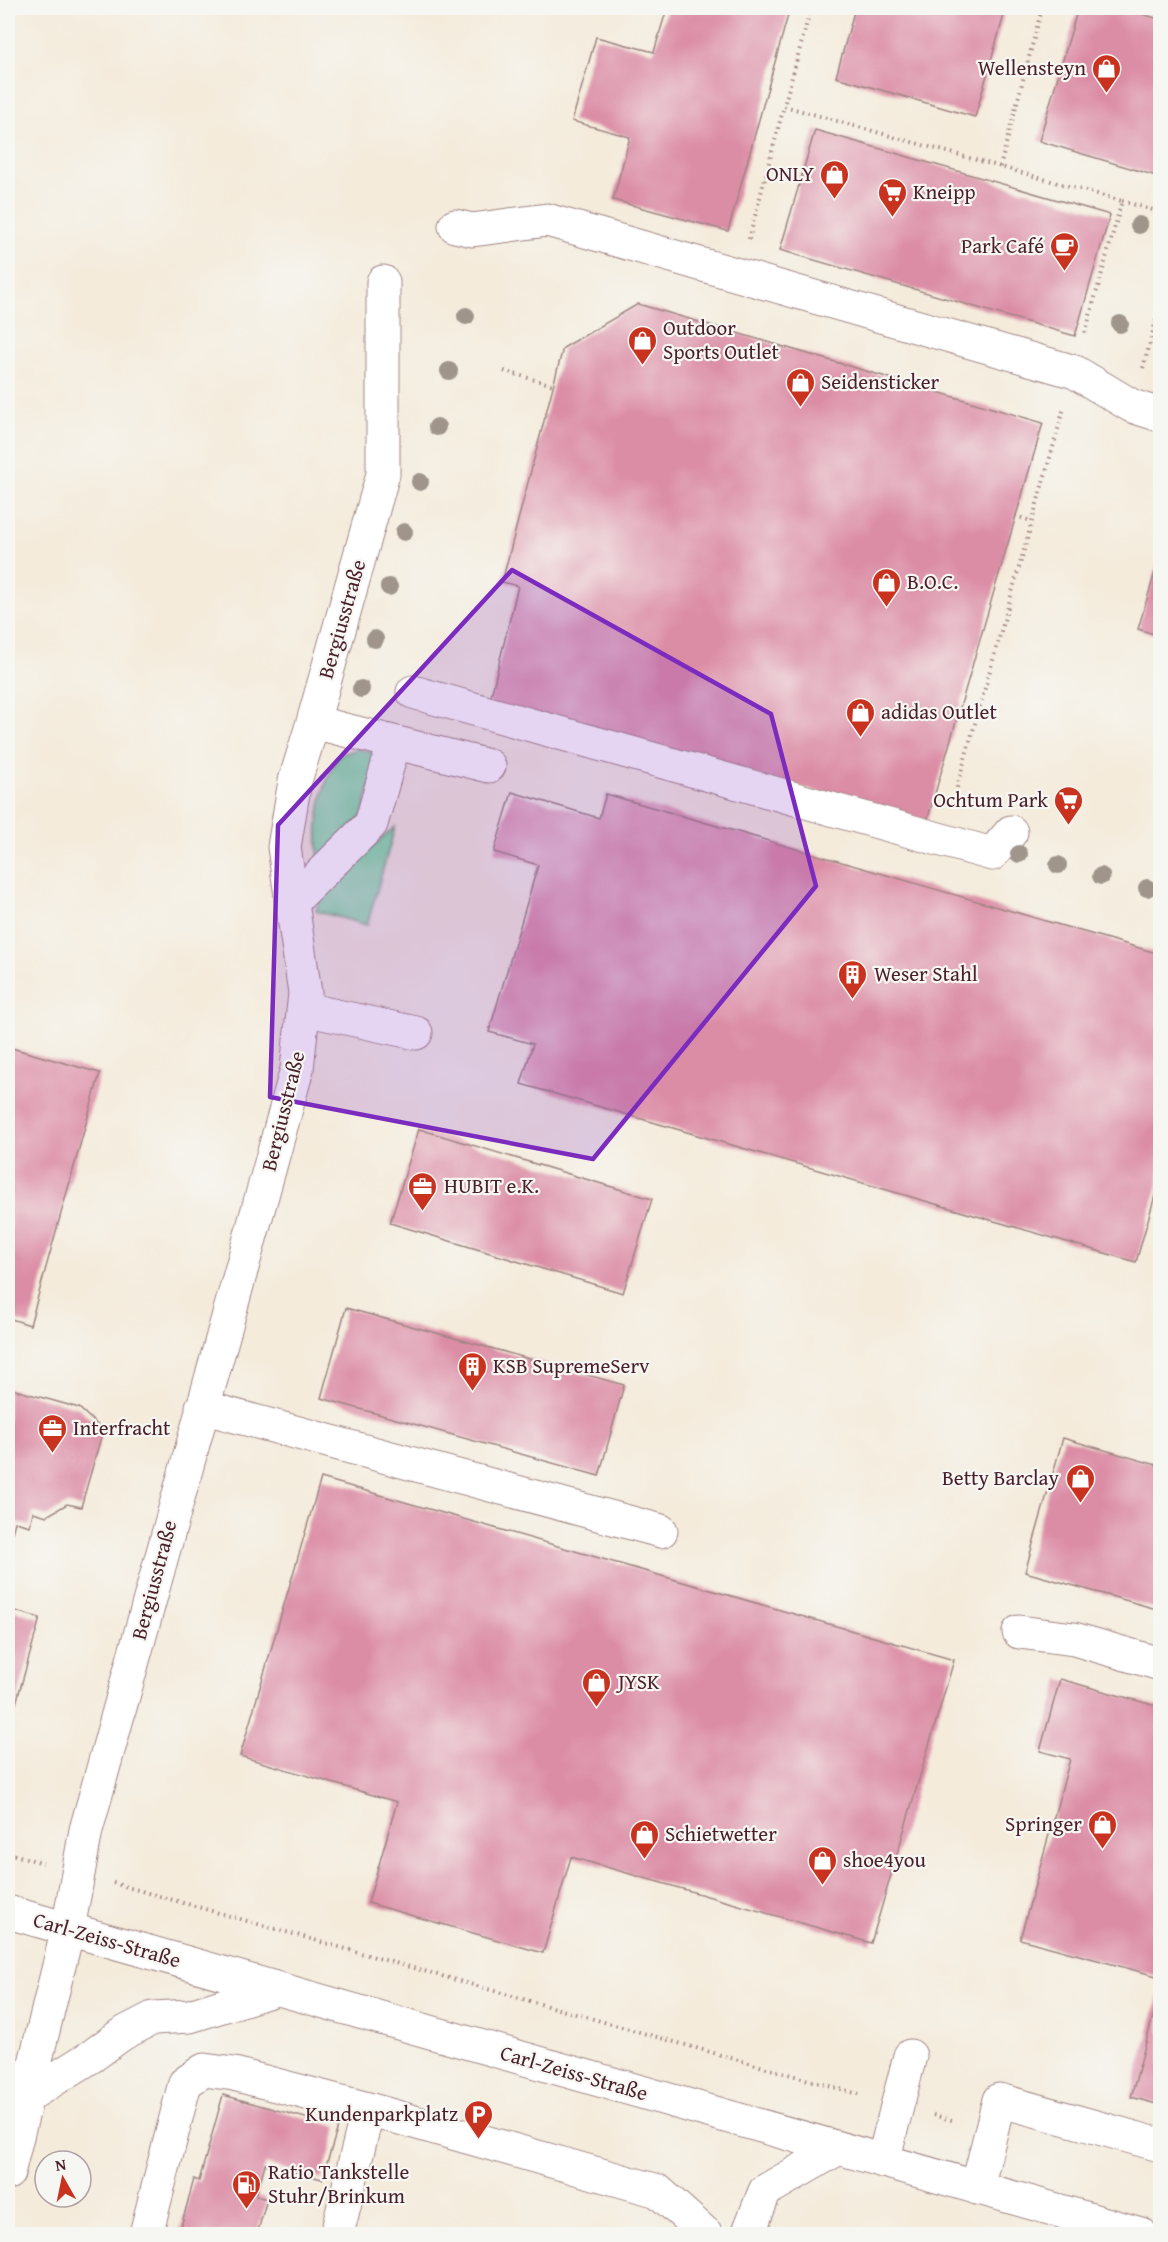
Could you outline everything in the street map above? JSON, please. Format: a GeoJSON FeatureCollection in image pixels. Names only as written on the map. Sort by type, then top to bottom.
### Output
{"type":"FeatureCollection","features":[{"type":"Feature","properties":{"kind":"street"},"geometry":{"type":"LineString","coordinates":[[455,225],[472,230],[547,220],[1075,372],[1146,410]]}},
{"type":"Feature","properties":{"kind":"street","name":"Bergiusstraße"},"geometry":{"type":"LineString","coordinates":[[9,2158],[68,1929],[86,1830],[297,1069],[306,993],[284,847],[295,781],[314,722],[383,474],[383,282]]}},
{"type":"Feature","properties":{"kind":"street"},"geometry":{"type":"LineString","coordinates":[[413,692],[992,854],[1011,832]]}},
{"type":"Feature","properties":{"kind":"street"},"geometry":{"type":"LineString","coordinates":[[314,722],[489,766]]}},
{"type":"Feature","properties":{"kind":"street"},"geometry":{"type":"LineString","coordinates":[[293,901],[371,824],[394,742]]}},
{"type":"Feature","properties":{"kind":"street"},"geometry":{"type":"LineString","coordinates":[[304,1009],[416,1034]]}},
{"type":"Feature","properties":{"kind":"street"},"geometry":{"type":"LineString","coordinates":[[202,1407],[660,1531]]}},
{"type":"Feature","properties":{"kind":"street"},"geometry":{"type":"LineString","coordinates":[[1019,1632],[1074,1639],[1161,1664]]}},
{"type":"Feature","properties":{"kind":"street","name":"Carl-Zeiss-Straße"},"geometry":{"type":"LineString","coordinates":[[8,1912],[1141,2235]]}},
{"type":"Feature","properties":{"kind":"street"},"geometry":{"type":"LineString","coordinates":[[26,2097],[92,2056],[122,2034],[153,2018],[190,2016],[276,1989]]}},
{"type":"Feature","properties":{"kind":"street"},"geometry":{"type":"LineString","coordinates":[[883,2161],[910,2056]]}},
{"type":"Feature","properties":{"kind":"street"},"geometry":{"type":"LineString","coordinates":[[146,2235],[185,2083],[204,2070],[234,2074],[368,2109],[658,2191],[706,2235]]}},
{"type":"Feature","properties":{"kind":"street"},"geometry":{"type":"LineString","coordinates":[[976,2188],[999,2100],[1161,2145]]}},
{"type":"Feature","properties":{"kind":"street"},"geometry":{"type":"LineString","coordinates":[[338,2235],[368,2109]]}},
{"type":"Feature","properties":{"kind":"street"},"geometry":{"type":"LineString","coordinates":[[748,2235],[765,2191],[837,2149]]}},
{"type":"Feature","properties":{"kind":"path"},"geometry":{"type":"LineString","coordinates":[[1000,167],[1042,8]]}},
{"type":"Feature","properties":{"kind":"path"},"geometry":{"type":"LineString","coordinates":[[740,275],[784,106]]}},
{"type":"Feature","properties":{"kind":"path"},"geometry":{"type":"LineString","coordinates":[[1122,201],[1161,212]]}},
{"type":"Feature","properties":{"kind":"path"},"geometry":{"type":"LineString","coordinates":[[1146,410],[1161,306]]}},
{"type":"Feature","properties":{"kind":"path"},"geometry":{"type":"LineString","coordinates":[[504,371],[553,385]]}},
{"type":"Feature","properties":{"kind":"path"},"geometry":{"type":"LineString","coordinates":[[1015,516],[1032,521]]}},
{"type":"Feature","properties":{"kind":"path"},"geometry":{"type":"LineString","coordinates":[[8,1853],[991,2131]]}},
{"type":"Feature","properties":{"kind":"highlighted area"},"geometry":{"type":"Polygon","coordinates":[[[512,570],[771,714],[816,886],[593,1159],[270,1097],[278,825],[512,570]]]}},
{"type":"Feature","properties":{"kind":"green space"},"geometry":{"type":"Polygon","coordinates":[[[358,749],[379,754],[362,816],[319,861],[318,819],[327,779],[340,755],[358,749]]]}},
{"type":"Feature","properties":{"kind":"green space"},"geometry":{"type":"Polygon","coordinates":[[[395,827],[367,925],[316,911],[322,891],[395,827]]]}},
{"type":"Feature","properties":{"kind":"building"},"geometry":{"type":"Polygon","coordinates":[[[667,8],[790,8],[728,231],[613,200],[630,137],[572,121],[596,37],[654,52],[667,8]]]}},
{"type":"Feature","properties":{"kind":"building"},"geometry":{"type":"Polygon","coordinates":[[[855,8],[1006,8],[975,117],[836,77],[855,8]]]}},
{"type":"Feature","properties":{"kind":"building"},"geometry":{"type":"Polygon","coordinates":[[[1078,8],[1119,8],[1160,19],[1160,177],[1039,141],[1078,8]]]}},
{"type":"Feature","properties":{"kind":"building"},"geometry":{"type":"Polygon","coordinates":[[[815,130],[1110,215],[1075,336],[780,250],[815,130]]]}},
{"type":"Feature","properties":{"kind":"building"},"geometry":{"type":"Polygon","coordinates":[[[638,304],[1043,423],[927,821],[489,704],[518,586],[502,582],[563,348],[638,304]]]}},
{"type":"Feature","properties":{"kind":"building"},"geometry":{"type":"Polygon","coordinates":[[[1160,556],[1160,636],[1138,629],[1160,556]]]}},
{"type":"Feature","properties":{"kind":"building","name":"Weser Stahl"},"geometry":{"type":"Polygon","coordinates":[[[512,792],[599,818],[606,794],[1160,954],[1160,1178],[1136,1262],[521,1084],[533,1044],[489,1032],[538,865],[494,852],[512,792]]]}},
{"type":"Feature","properties":{"kind":"building"},"geometry":{"type":"Polygon","coordinates":[[[8,1047],[100,1073],[30,1325],[8,1318],[8,1047]]]}},
{"type":"Feature","properties":{"kind":"building"},"geometry":{"type":"Polygon","coordinates":[[[419,1129],[652,1199],[623,1293],[390,1223],[419,1129]]]}},
{"type":"Feature","properties":{"kind":"building","name":"KSB SupremeServ"},"geometry":{"type":"Polygon","coordinates":[[[346,1308],[624,1385],[599,1476],[321,1398],[346,1308]]]}},
{"type":"Feature","properties":{"kind":"building","name":"Interfracht"},"geometry":{"type":"Polygon","coordinates":[[[8,1388],[79,1408],[103,1430],[81,1507],[67,1504],[47,1516],[33,1512],[30,1526],[15,1522],[8,1548],[8,1388]]]}},
{"type":"Feature","properties":{"kind":"building"},"geometry":{"type":"Polygon","coordinates":[[[1063,1438],[1160,1466],[1160,1610],[1025,1572],[1063,1438]]]}},
{"type":"Feature","properties":{"kind":"building","name":"JYSK"},"geometry":{"type":"Polygon","coordinates":[[[321,1478],[954,1660],[871,1943],[571,1857],[543,1953],[368,1903],[397,1802],[240,1756],[321,1478]]]}},
{"type":"Feature","properties":{"kind":"building"},"geometry":{"type":"Polygon","coordinates":[[[8,1609],[40,1618],[8,1732],[8,1609]]]}},
{"type":"Feature","properties":{"kind":"building","name":"Springer"},"geometry":{"type":"Polygon","coordinates":[[[1060,1679],[1160,1707],[1160,1977],[1020,1939],[1070,1759],[1040,1751],[1060,1679]]]}},
{"type":"Feature","properties":{"kind":"building"},"geometry":{"type":"Polygon","coordinates":[[[1160,1991],[1160,2105],[1131,2097],[1160,1991]]]}},
{"type":"Feature","properties":{"kind":"building"},"geometry":{"type":"Polygon","coordinates":[[[223,2095],[338,2127],[322,2179],[265,2164],[256,2196],[267,2199],[257,2234],[179,2234],[194,2179],[199,2181],[223,2095]]]}},
{"type":"Feature","properties":{"kind":"place","name":"Wellensteyn"},"geometry":{"type":"Point","coordinates":[1107,94]}},
{"type":"Feature","properties":{"kind":"place","name":"ONLY"},"geometry":{"type":"Point","coordinates":[835,200]}},
{"type":"Feature","properties":{"kind":"place","name":"Kneipp"},"geometry":{"type":"Point","coordinates":[892,218]}},
{"type":"Feature","properties":{"kind":"place","name":"Park Café"},"geometry":{"type":"Point","coordinates":[1065,272]}},
{"type":"Feature","properties":{"kind":"place","name":"Outdoor Sports Outlet"},"geometry":{"type":"Point","coordinates":[642,366]}},
{"type":"Feature","properties":{"kind":"place","name":"Seidensticker"},"geometry":{"type":"Point","coordinates":[800,408]}},
{"type":"Feature","properties":{"kind":"place","name":"B.O.C."},"geometry":{"type":"Point","coordinates":[886,608]}},
{"type":"Feature","properties":{"kind":"place","name":"adidas Outlet"},"geometry":{"type":"Point","coordinates":[860,738]}},
{"type":"Feature","properties":{"kind":"place","name":"Ochtum Park"},"geometry":{"type":"Point","coordinates":[1069,826]}},
{"type":"Feature","properties":{"kind":"place","name":"Weser Stahl"},"geometry":{"type":"Point","coordinates":[853,1000]}},
{"type":"Feature","properties":{"kind":"place","name":"HUBIT e.K."},"geometry":{"type":"Point","coordinates":[423,1212]}},
{"type":"Feature","properties":{"kind":"place","name":"KSB SupremeServ"},"geometry":{"type":"Point","coordinates":[472,1392]}},
{"type":"Feature","properties":{"kind":"place","name":"Interfracht"},"geometry":{"type":"Point","coordinates":[52,1454]}},
{"type":"Feature","properties":{"kind":"place","name":"Betty Barclay"},"geometry":{"type":"Point","coordinates":[1080,1504]}},
{"type":"Feature","properties":{"kind":"place","name":"JYSK"},"geometry":{"type":"Point","coordinates":[597,1708]}},
{"type":"Feature","properties":{"kind":"place","name":"Springer"},"geometry":{"type":"Point","coordinates":[1103,1850]}},
{"type":"Feature","properties":{"kind":"place","name":"Schietwetter"},"geometry":{"type":"Point","coordinates":[644,1860]}},
{"type":"Feature","properties":{"kind":"place","name":"shoe4you"},"geometry":{"type":"Point","coordinates":[822,1886]}},
{"type":"Feature","properties":{"kind":"place","name":"Kundenparkplatz"},"geometry":{"type":"Point","coordinates":[479,2140]}},
{"type":"Feature","properties":{"kind":"place","name":"Ratio Tankstelle Stuhr/Brinkum"},"geometry":{"type":"Point","coordinates":[247,2210]}}]}
